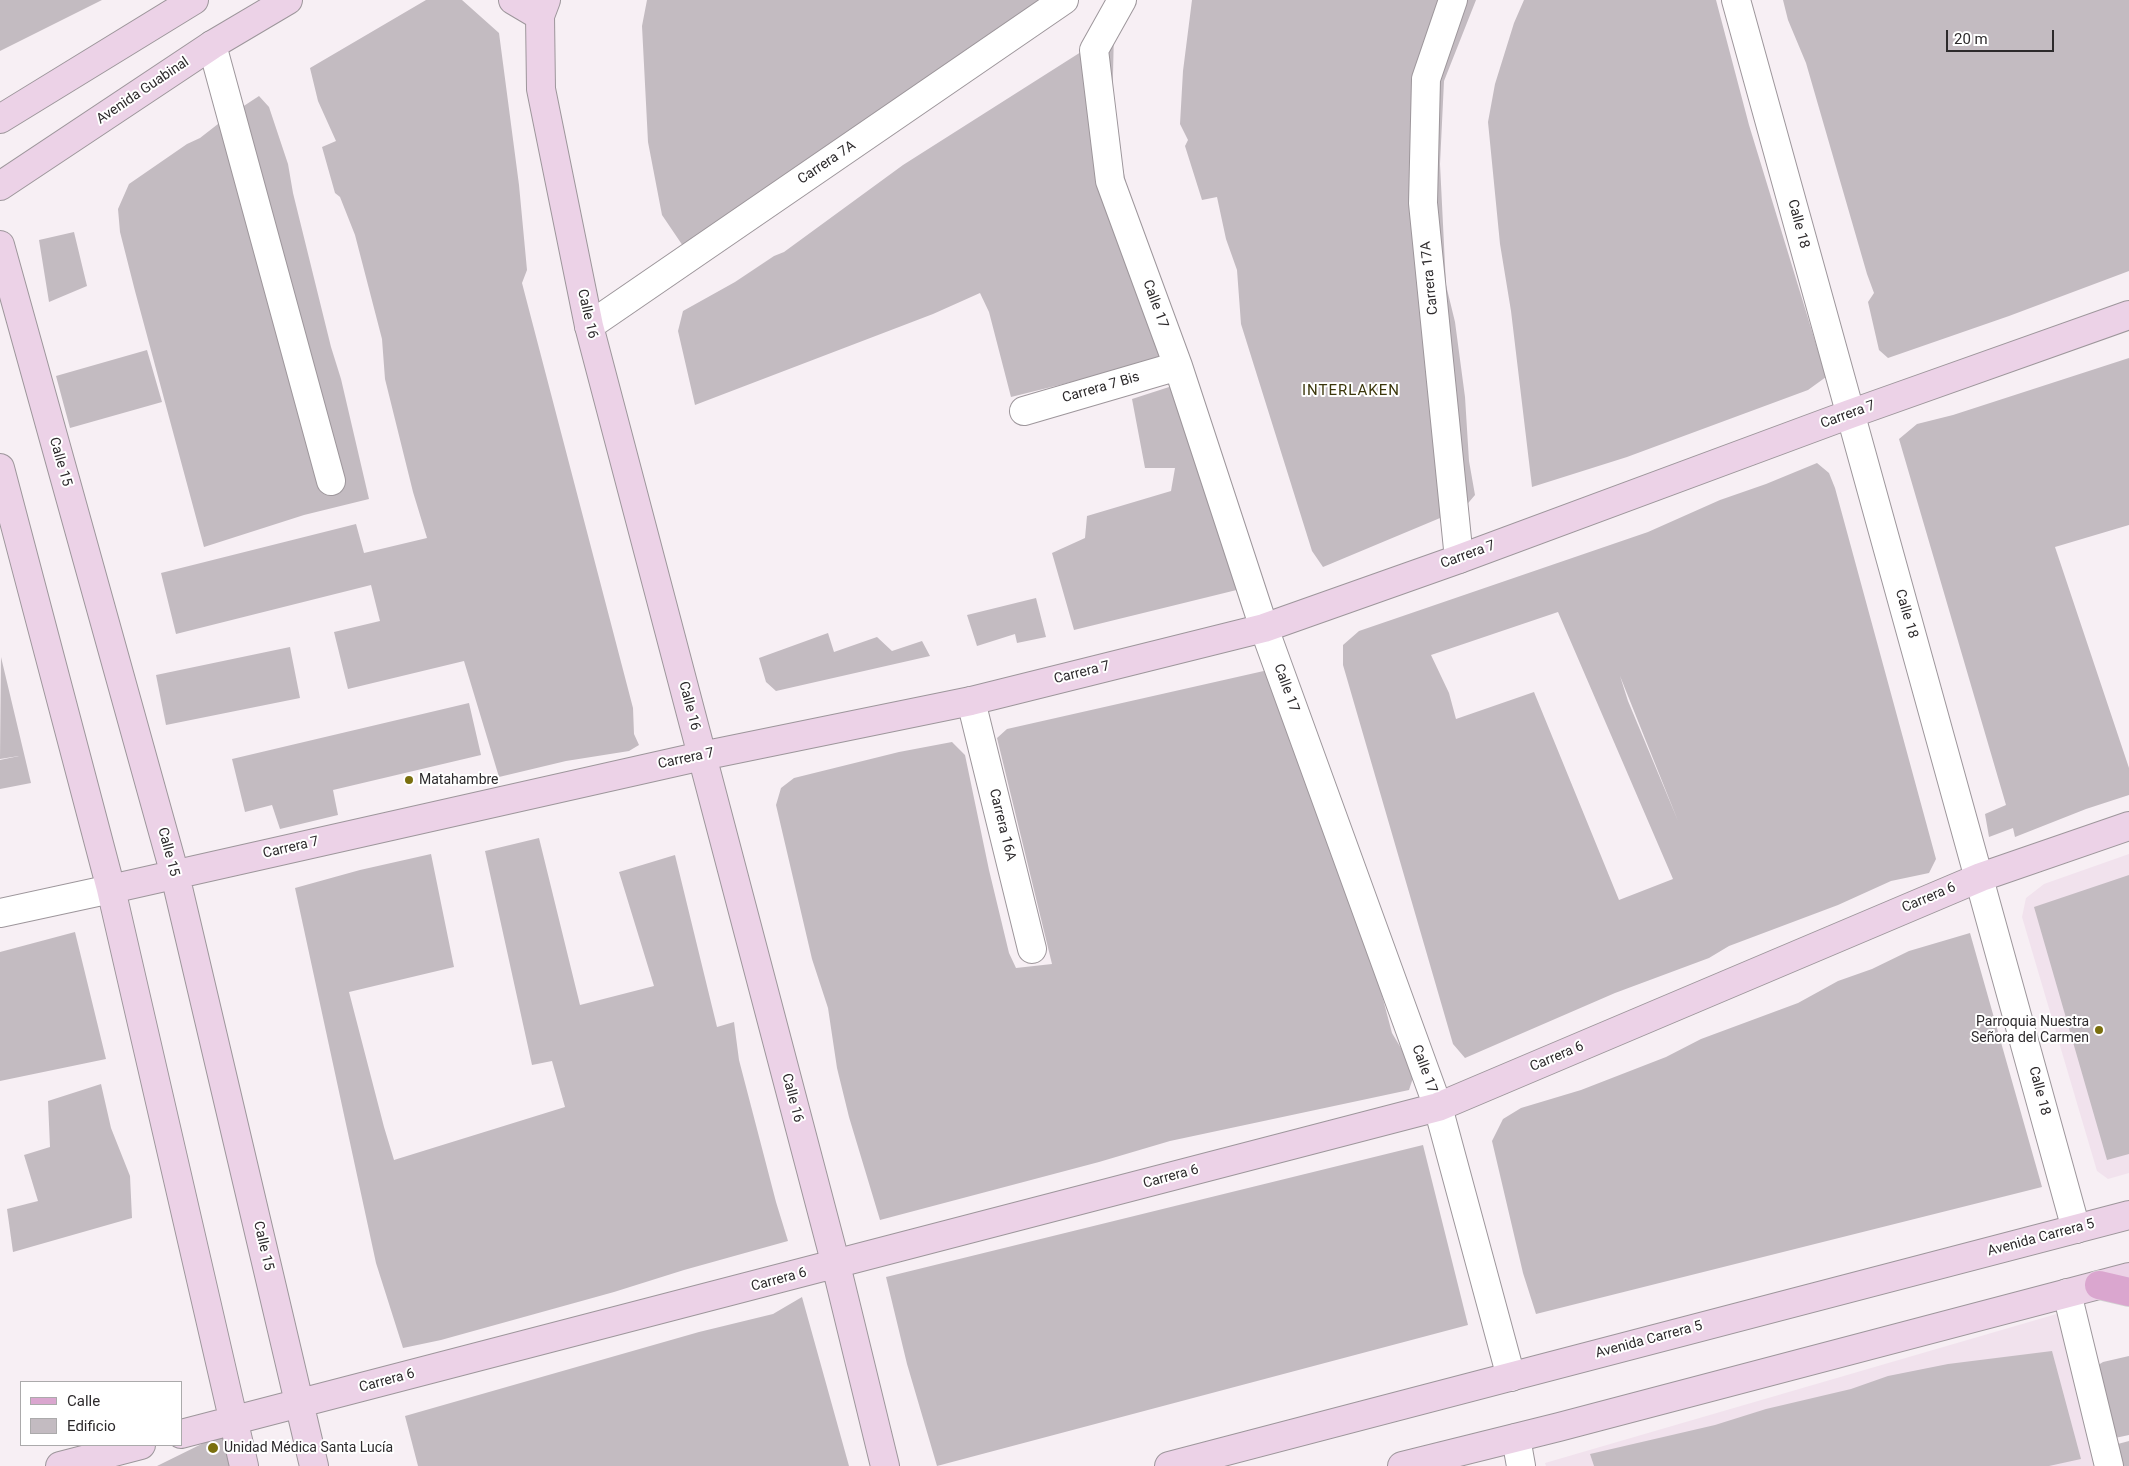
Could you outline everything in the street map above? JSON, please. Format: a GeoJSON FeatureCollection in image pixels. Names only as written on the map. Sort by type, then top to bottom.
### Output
{"type":"FeatureCollection","features":[{"type":"Feature","properties":{"kind":"main road"},"geometry":{"type":"LineString","coordinates":[[0,119],[194,0]]}},
{"type":"Feature","properties":{"kind":"main road","name":"Avenida Guabinal"},"geometry":{"type":"LineString","coordinates":[[0,186],[212,45],[288,0]]}},
{"type":"Feature","properties":{"kind":"main road"},"geometry":{"type":"LineString","coordinates":[[513,0],[543,8]]}},
{"type":"Feature","properties":{"kind":"main road","name":"Calle 16"},"geometry":{"type":"LineString","coordinates":[[543,8],[541,88],[589,326],[836,1265],[885,1466]]}},
{"type":"Feature","properties":{"kind":"main road","name":"Calle 15"},"geometry":{"type":"LineString","coordinates":[[0,245],[175,875],[314,1466]]}},
{"type":"Feature","properties":{"kind":"main road","name":"Carrera 7"},"geometry":{"type":"LineString","coordinates":[[111,889],[702,756],[971,701],[1264,628],[1459,559],[1850,414],[2129,315]]}},
{"type":"Feature","properties":{"kind":"main road"},"geometry":{"type":"LineString","coordinates":[[0,468],[111,889],[235,1420],[244,1466]]}},
{"type":"Feature","properties":{"kind":"main road","name":"Carrera 6"},"geometry":{"type":"LineString","coordinates":[[182,1434],[1438,1107],[1981,877],[2129,826]]}},
{"type":"Feature","properties":{"kind":"main road","name":"Avenida Carrera 5"},"geometry":{"type":"LineString","coordinates":[[1169,1466],[2129,1215]]}},
{"type":"Feature","properties":{"kind":"main road"},"geometry":{"type":"LineString","coordinates":[[1402,1466],[1516,1438],[2129,1276]]}},
{"type":"Feature","properties":{"kind":"main road"},"geometry":{"type":"LineString","coordinates":[[2099,1285],[2129,1292]]}},
{"type":"Feature","properties":{"kind":"main road"},"geometry":{"type":"LineString","coordinates":[[60,1466],[137,1446]]}},
{"type":"Feature","properties":{"kind":"street","name":"Carrera 7A"},"geometry":{"type":"LineString","coordinates":[[589,326],[1064,0]]}},
{"type":"Feature","properties":{"kind":"street","name":"Calle 17"},"geometry":{"type":"LineString","coordinates":[[1122,0],[1094,50],[1110,180],[1178,366],[1264,628],[1438,1107],[1511,1377]]}},
{"type":"Feature","properties":{"kind":"street","name":"Carrera 17A"},"geometry":{"type":"LineString","coordinates":[[1453,0],[1426,79],[1423,203],[1459,559]]}},
{"type":"Feature","properties":{"kind":"street","name":"Calle 18"},"geometry":{"type":"LineString","coordinates":[[1736,0],[1850,414],[1981,877],[2076,1229]]}},
{"type":"Feature","properties":{"kind":"street"},"geometry":{"type":"LineString","coordinates":[[212,45],[331,481]]}},
{"type":"Feature","properties":{"kind":"street","name":"Carrera 7 Bis"},"geometry":{"type":"LineString","coordinates":[[1024,411],[1178,366]]}},
{"type":"Feature","properties":{"kind":"street","name":"Carrera 16A"},"geometry":{"type":"LineString","coordinates":[[971,701],[1032,949]]}},
{"type":"Feature","properties":{"kind":"street","name":"Carrera 7"},"geometry":{"type":"LineString","coordinates":[[0,913],[111,889]]}},
{"type":"Feature","properties":{"kind":"street"},"geometry":{"type":"LineString","coordinates":[[2067,1293],[2109,1466]]}},
{"type":"Feature","properties":{"kind":"street"},"geometry":{"type":"LineString","coordinates":[[1516,1438],[1521,1466]]}},
{"type":"Feature","properties":{"kind":"shaded area","name":"Parroquia Nuestra Señora del Carmen"},"geometry":{"type":"Polygon","coordinates":[[[2129,854],[2129,1173],[2108,1179],[2097,1171],[2022,917],[2026,898],[2044,884],[2129,854]]]}},
{"type":"Feature","properties":{"kind":"shaded area"},"geometry":{"type":"Polygon","coordinates":[[[2060,1313],[2097,1466],[1546,1466],[1545,1463],[2060,1313]]]}},
{"type":"Feature","properties":{"kind":"building"},"geometry":{"type":"Polygon","coordinates":[[[0,0],[102,0],[0,51],[0,0]]]}},
{"type":"Feature","properties":{"kind":"building"},"geometry":{"type":"Polygon","coordinates":[[[426,0],[462,0],[499,33],[519,185],[527,270],[522,283],[633,708],[634,734],[639,745],[629,751],[566,761],[499,777],[464,661],[348,689],[334,632],[380,621],[371,585],[176,634],[161,573],[356,524],[364,553],[427,538],[413,492],[385,379],[382,339],[355,235],[340,197],[335,193],[322,147],[336,141],[318,101],[310,68],[426,0]]]}},
{"type":"Feature","properties":{"kind":"building"},"geometry":{"type":"Polygon","coordinates":[[[647,0],[1042,0],[683,246],[662,215],[648,142],[642,26],[647,0]]]}},
{"type":"Feature","properties":{"kind":"building"},"geometry":{"type":"Polygon","coordinates":[[[1192,0],[1476,0],[1444,81],[1440,164],[1446,285],[1455,322],[1465,397],[1469,461],[1475,495],[1464,508],[1323,567],[1312,551],[1241,324],[1237,270],[1226,239],[1217,197],[1202,200],[1185,146],[1188,140],[1180,124],[1183,71],[1192,0]]]}},
{"type":"Feature","properties":{"kind":"building"},"geometry":{"type":"Polygon","coordinates":[[[1524,0],[1716,0],[1749,125],[1826,377],[1808,390],[1627,457],[1532,487],[1511,311],[1500,244],[1488,122],[1495,84],[1514,23],[1524,0]]]}},
{"type":"Feature","properties":{"kind":"building"},"geometry":{"type":"Polygon","coordinates":[[[1783,0],[2129,0],[2129,271],[2009,316],[1888,358],[1879,350],[1868,302],[1874,293],[1806,63],[1788,20],[1783,0]]]}},
{"type":"Feature","properties":{"kind":"building"},"geometry":{"type":"Polygon","coordinates":[[[1114,31],[1112,118],[1133,215],[1188,353],[1011,397],[989,312],[980,293],[933,314],[695,405],[678,331],[683,311],[735,282],[774,256],[784,252],[903,165],[1114,31]]]}},
{"type":"Feature","properties":{"kind":"building"},"geometry":{"type":"Polygon","coordinates":[[[259,96],[269,107],[288,164],[293,193],[331,347],[341,379],[369,499],[304,515],[204,547],[135,291],[120,232],[118,209],[129,184],[187,144],[200,138],[259,96]]]}},
{"type":"Feature","properties":{"kind":"building"},"geometry":{"type":"Polygon","coordinates":[[[74,232],[87,286],[49,302],[39,240],[74,232]]]}},
{"type":"Feature","properties":{"kind":"building"},"geometry":{"type":"Polygon","coordinates":[[[147,350],[162,402],[70,428],[56,376],[147,350]]]}},
{"type":"Feature","properties":{"kind":"building"},"geometry":{"type":"Polygon","coordinates":[[[2129,358],[2129,525],[2055,547],[2129,768],[2129,795],[2086,809],[2015,837],[2013,828],[1989,837],[1985,814],[2006,805],[1899,439],[1917,424],[1953,415],[2129,358]]]}},
{"type":"Feature","properties":{"kind":"building"},"geometry":{"type":"Polygon","coordinates":[[[1197,378],[1261,584],[1074,630],[1052,553],[1085,538],[1087,516],[1171,491],[1175,468],[1145,468],[1132,399],[1197,378]]]}},
{"type":"Feature","properties":{"kind":"building"},"geometry":{"type":"Polygon","coordinates":[[[1817,463],[1829,473],[1835,488],[1936,859],[1929,873],[1891,881],[1838,905],[1729,946],[1709,958],[1615,993],[1465,1058],[1453,1044],[1343,665],[1343,645],[1359,631],[1648,532],[1720,500],[1817,463]],[[1558,612],[1431,655],[1449,693],[1456,719],[1534,692],[1619,900],[1673,879],[1558,612]],[[1620,676],[1628,701],[1678,821],[1620,676]]]}},
{"type":"Feature","properties":{"kind":"building"},"geometry":{"type":"Polygon","coordinates":[[[1036,598],[1046,637],[1017,643],[1015,634],[977,646],[967,615],[1036,598]]]}},
{"type":"Feature","properties":{"kind":"building"},"geometry":{"type":"Polygon","coordinates":[[[828,633],[834,652],[877,637],[892,651],[922,641],[930,656],[776,691],[766,682],[759,658],[828,633]]]}},
{"type":"Feature","properties":{"kind":"building"},"geometry":{"type":"Polygon","coordinates":[[[290,647],[300,698],[166,725],[156,675],[290,647]]]}},
{"type":"Feature","properties":{"kind":"building"},"geometry":{"type":"Polygon","coordinates":[[[1,657],[31,783],[0,789],[0,760],[19,756],[0,759],[1,657]]]}},
{"type":"Feature","properties":{"kind":"building"},"geometry":{"type":"Polygon","coordinates":[[[1277,668],[1379,984],[1392,1033],[1415,1072],[1409,1090],[1170,1141],[1099,1162],[880,1220],[849,1117],[837,1068],[828,1008],[812,959],[776,805],[781,788],[794,778],[899,752],[952,742],[965,755],[989,870],[1009,953],[1016,968],[1052,964],[997,738],[1007,729],[1277,668]]]}},
{"type":"Feature","properties":{"kind":"building"},"geometry":{"type":"Polygon","coordinates":[[[469,703],[481,755],[333,790],[338,815],[280,829],[272,805],[245,812],[232,759],[469,703]]]}},
{"type":"Feature","properties":{"kind":"building"},"geometry":{"type":"Polygon","coordinates":[[[539,838],[580,1005],[654,986],[619,872],[675,855],[717,1027],[734,1022],[739,1060],[788,1241],[614,1292],[441,1340],[403,1348],[376,1263],[295,888],[360,870],[431,854],[454,967],[349,992],[394,1160],[565,1107],[552,1061],[532,1065],[485,851],[539,838]]]}},
{"type":"Feature","properties":{"kind":"building","name":"Parroquia Nuestra Señora del Carmen"},"geometry":{"type":"Polygon","coordinates":[[[2129,875],[2129,1154],[2107,1160],[2034,907],[2129,875]]]}},
{"type":"Feature","properties":{"kind":"building"},"geometry":{"type":"Polygon","coordinates":[[[75,932],[106,1059],[0,1081],[0,952],[75,932]]]}},
{"type":"Feature","properties":{"kind":"building"},"geometry":{"type":"Polygon","coordinates":[[[1970,933],[2042,1187],[1536,1314],[1523,1273],[1492,1141],[1503,1119],[1521,1108],[1581,1090],[1666,1057],[1701,1039],[1798,1003],[1838,981],[1872,969],[1909,951],[1970,933]]]}},
{"type":"Feature","properties":{"kind":"building"},"geometry":{"type":"Polygon","coordinates":[[[101,1084],[111,1128],[130,1176],[132,1218],[13,1252],[7,1209],[38,1201],[24,1155],[50,1147],[48,1101],[101,1084]]]}},
{"type":"Feature","properties":{"kind":"building"},"geometry":{"type":"Polygon","coordinates":[[[1423,1145],[1468,1325],[937,1466],[907,1364],[886,1277],[1423,1145]]]}},
{"type":"Feature","properties":{"kind":"building"},"geometry":{"type":"Polygon","coordinates":[[[802,1297],[849,1466],[418,1466],[405,1416],[699,1332],[773,1314],[802,1297]]]}},
{"type":"Feature","properties":{"kind":"building"},"geometry":{"type":"Polygon","coordinates":[[[2052,1351],[2081,1459],[2049,1466],[1594,1466],[1590,1454],[1715,1425],[1766,1409],[1851,1389],[1888,1376],[1948,1364],[2052,1351]]]}},
{"type":"Feature","properties":{"kind":"building"},"geometry":{"type":"Polygon","coordinates":[[[2129,1356],[2129,1435],[2115,1438],[2095,1367],[2103,1362],[2129,1356]]]}},
{"type":"Feature","properties":{"kind":"building","name":"Unidad Médica Santa Lucía"},"geometry":{"type":"Polygon","coordinates":[[[228,1431],[239,1466],[157,1466],[228,1431]]]}},
{"type":"Feature","properties":{"kind":"building"},"geometry":{"type":"Polygon","coordinates":[[[2129,1441],[2129,1466],[2119,1466],[2114,1445],[2129,1441]]]}},
{"type":"Feature","properties":{"kind":"place","name":"Matahambre"},"geometry":{"type":"Point","coordinates":[409,780]}},
{"type":"Feature","properties":{"kind":"place","name":"Parroquia Nuestra Señora del Carmen"},"geometry":{"type":"Point","coordinates":[2099,1030]}},
{"type":"Feature","properties":{"kind":"place","name":"Unidad Médica Santa Lucía"},"geometry":{"type":"Point","coordinates":[213,1448]}},
{"type":"Feature","properties":{"kind":"district","name":"INTERLAKEN"},"geometry":{"type":"Point","coordinates":[1351,391]}}]}
